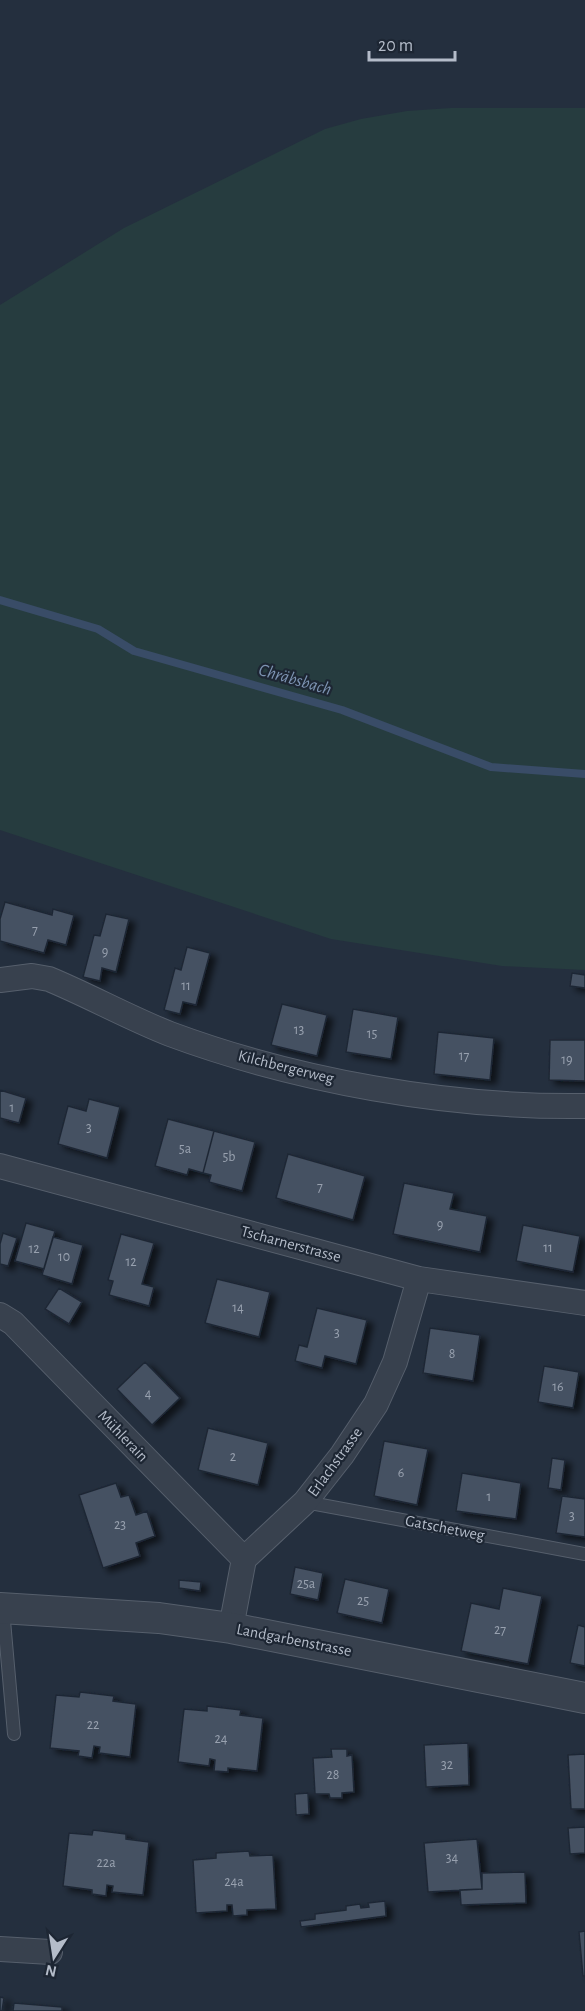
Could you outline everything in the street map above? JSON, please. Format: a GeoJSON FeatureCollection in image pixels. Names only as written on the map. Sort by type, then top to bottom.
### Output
{"type":"FeatureCollection","features":[{"type":"Feature","properties":{"kind":"street","name":"Kilchbergerweg"},"geometry":{"type":"LineString","coordinates":[[0,980],[32,976],[49,979],[168,1033],[282,1068],[385,1090],[453,1100],[496,1105],[585,1106]]}},
{"type":"Feature","properties":{"kind":"street","name":"Tscharnerstrasse"},"geometry":{"type":"LineString","coordinates":[[0,1166],[419,1278],[585,1303]]}},
{"type":"Feature","properties":{"kind":"street","name":"Erlachstrasse"},"geometry":{"type":"LineString","coordinates":[[244,1559],[305,1502],[342,1455],[376,1404],[395,1362],[419,1278]]}},
{"type":"Feature","properties":{"kind":"street","name":"Mühlerain"},"geometry":{"type":"LineString","coordinates":[[0,1315],[21,1331],[244,1559]]}},
{"type":"Feature","properties":{"kind":"street"},"geometry":{"type":"LineString","coordinates":[[231,1628],[244,1559]]}},
{"type":"Feature","properties":{"kind":"street","name":"Landgarbenstrasse"},"geometry":{"type":"LineString","coordinates":[[2,1608],[159,1618],[231,1628],[585,1698]]}},
{"type":"Feature","properties":{"kind":"street"},"geometry":{"type":"LineString","coordinates":[[0,1949],[50,1952]]}},
{"type":"Feature","properties":{"kind":"lane","name":"Gatschetweg"},"geometry":{"type":"LineString","coordinates":[[305,1502],[585,1554]]}},
{"type":"Feature","properties":{"kind":"lane"},"geometry":{"type":"LineString","coordinates":[[2,1608],[14,1734]]}},
{"type":"Feature","properties":{"kind":"green space"},"geometry":{"type":"Polygon","coordinates":[[[451,108],[585,108],[585,970],[502,966],[331,939],[0,830],[0,305],[124,228],[325,129],[361,119],[407,111],[451,108]]]}},
{"type":"Feature","properties":{"kind":"building"},"geometry":{"type":"Polygon","coordinates":[[[5,902],[52,915],[53,909],[74,915],[66,945],[48,940],[44,953],[0,941],[0,919],[5,902]]]}},
{"type":"Feature","properties":{"kind":"building"},"geometry":{"type":"Polygon","coordinates":[[[106,914],[129,919],[116,972],[102,968],[100,981],[83,977],[94,935],[100,936],[106,914]]]}},
{"type":"Feature","properties":{"kind":"building"},"geometry":{"type":"Polygon","coordinates":[[[187,947],[210,953],[196,1005],[183,1002],[180,1014],[164,1010],[175,968],[181,970],[187,947]]]}},
{"type":"Feature","properties":{"kind":"building"},"geometry":{"type":"Polygon","coordinates":[[[572,973],[585,975],[585,988],[570,986],[572,973]]]}},
{"type":"Feature","properties":{"kind":"building"},"geometry":{"type":"Polygon","coordinates":[[[282,1004],[327,1015],[317,1056],[271,1045],[282,1004]]]}},
{"type":"Feature","properties":{"kind":"building"},"geometry":{"type":"Polygon","coordinates":[[[353,1009],[398,1017],[391,1059],[346,1052],[353,1009]]]}},
{"type":"Feature","properties":{"kind":"building"},"geometry":{"type":"Polygon","coordinates":[[[438,1032],[494,1038],[490,1080],[434,1074],[438,1032]]]}},
{"type":"Feature","properties":{"kind":"building"},"geometry":{"type":"Polygon","coordinates":[[[550,1040],[585,1040],[585,1081],[549,1080],[550,1040]]]}},
{"type":"Feature","properties":{"kind":"building"},"geometry":{"type":"Polygon","coordinates":[[[0,1090],[26,1098],[19,1123],[0,1118],[0,1090]]]}},
{"type":"Feature","properties":{"kind":"building"},"geometry":{"type":"Polygon","coordinates":[[[89,1099],[120,1107],[107,1158],[58,1144],[68,1106],[86,1111],[89,1099]]]}},
{"type":"Feature","properties":{"kind":"building"},"geometry":{"type":"Polygon","coordinates":[[[168,1119],[214,1131],[203,1173],[189,1169],[187,1175],[155,1166],[168,1119]]]}},
{"type":"Feature","properties":{"kind":"building"},"geometry":{"type":"Polygon","coordinates":[[[214,1131],[255,1142],[242,1191],[209,1182],[211,1175],[203,1173],[214,1131]]]}},
{"type":"Feature","properties":{"kind":"building"},"geometry":{"type":"Polygon","coordinates":[[[288,1154],[365,1176],[353,1220],[276,1198],[288,1154]]]}},
{"type":"Feature","properties":{"kind":"building"},"geometry":{"type":"Polygon","coordinates":[[[404,1183],[454,1193],[450,1209],[487,1216],[480,1252],[393,1234],[404,1183]]]}},
{"type":"Feature","properties":{"kind":"building"},"geometry":{"type":"Polygon","coordinates":[[[26,1223],[55,1231],[44,1269],[15,1261],[26,1223]]]}},
{"type":"Feature","properties":{"kind":"building"},"geometry":{"type":"Polygon","coordinates":[[[523,1225],[580,1236],[573,1272],[516,1261],[523,1225]]]}},
{"type":"Feature","properties":{"kind":"building"},"geometry":{"type":"Polygon","coordinates":[[[3,1233],[17,1238],[8,1266],[0,1264],[0,1244],[3,1233]]]}},
{"type":"Feature","properties":{"kind":"building"},"geometry":{"type":"Polygon","coordinates":[[[121,1234],[154,1243],[142,1284],[154,1287],[149,1306],[109,1295],[113,1281],[108,1280],[121,1234]]]}},
{"type":"Feature","properties":{"kind":"building"},"geometry":{"type":"Polygon","coordinates":[[[53,1237],[83,1245],[72,1284],[42,1275],[53,1237]]]}},
{"type":"Feature","properties":{"kind":"building"},"geometry":{"type":"Polygon","coordinates":[[[217,1279],[270,1292],[259,1337],[205,1323],[217,1279]]]}},
{"type":"Feature","properties":{"kind":"building"},"geometry":{"type":"Polygon","coordinates":[[[59,1288],[82,1302],[69,1324],[45,1309],[59,1288]]]}},
{"type":"Feature","properties":{"kind":"building"},"geometry":{"type":"Polygon","coordinates":[[[317,1308],[367,1320],[356,1364],[325,1356],[322,1368],[295,1361],[299,1345],[307,1347],[317,1308]]]}},
{"type":"Feature","properties":{"kind":"building"},"geometry":{"type":"Polygon","coordinates":[[[430,1328],[480,1335],[473,1381],[423,1373],[430,1328]]]}},
{"type":"Feature","properties":{"kind":"building"},"geometry":{"type":"Polygon","coordinates":[[[145,1362],[180,1398],[152,1425],[117,1389],[145,1362]]]}},
{"type":"Feature","properties":{"kind":"building"},"geometry":{"type":"Polygon","coordinates":[[[544,1366],[579,1372],[573,1408],[538,1402],[544,1366]]]}},
{"type":"Feature","properties":{"kind":"building"},"geometry":{"type":"Polygon","coordinates":[[[208,1428],[268,1443],[258,1485],[198,1470],[208,1428]]]}},
{"type":"Feature","properties":{"kind":"building"},"geometry":{"type":"Polygon","coordinates":[[[384,1441],[428,1449],[417,1505],[374,1496],[384,1441]]]}},
{"type":"Feature","properties":{"kind":"building"},"geometry":{"type":"Polygon","coordinates":[[[552,1458],[565,1460],[561,1490],[548,1488],[552,1458]]]}},
{"type":"Feature","properties":{"kind":"building"},"geometry":{"type":"Polygon","coordinates":[[[462,1473],[521,1483],[516,1519],[456,1511],[462,1473]]]}},
{"type":"Feature","properties":{"kind":"building"},"geometry":{"type":"Polygon","coordinates":[[[116,1483],[121,1497],[129,1495],[136,1515],[147,1511],[155,1536],[136,1543],[140,1556],[103,1568],[79,1495],[116,1483]]]}},
{"type":"Feature","properties":{"kind":"building"},"geometry":{"type":"Polygon","coordinates":[[[562,1496],[585,1499],[585,1537],[556,1533],[562,1496]]]}},
{"type":"Feature","properties":{"kind":"building"},"geometry":{"type":"Polygon","coordinates":[[[295,1567],[323,1573],[318,1600],[290,1594],[295,1567]]]}},
{"type":"Feature","properties":{"kind":"building"},"geometry":{"type":"Polygon","coordinates":[[[345,1579],[389,1589],[382,1623],[337,1613],[345,1579]]]}},
{"type":"Feature","properties":{"kind":"building"},"geometry":{"type":"Polygon","coordinates":[[[179,1580],[201,1582],[200,1591],[179,1588],[179,1580]]]}},
{"type":"Feature","properties":{"kind":"building"},"geometry":{"type":"Polygon","coordinates":[[[503,1588],[542,1596],[528,1664],[461,1651],[471,1603],[499,1609],[503,1588]]]}},
{"type":"Feature","properties":{"kind":"building"},"geometry":{"type":"Polygon","coordinates":[[[578,1625],[585,1627],[585,1666],[570,1663],[578,1625]]]}},
{"type":"Feature","properties":{"kind":"building"},"geometry":{"type":"Polygon","coordinates":[[[80,1692],[114,1696],[113,1701],[136,1704],[130,1757],[99,1753],[100,1747],[94,1746],[92,1758],[78,1756],[79,1751],[50,1748],[56,1695],[79,1697],[80,1692]]]}},
{"type":"Feature","properties":{"kind":"building"},"geometry":{"type":"Polygon","coordinates":[[[207,1706],[241,1710],[240,1715],[263,1718],[257,1771],[228,1768],[228,1772],[214,1771],[215,1760],[210,1759],[209,1766],[178,1762],[184,1709],[207,1711],[207,1706]]]}},
{"type":"Feature","properties":{"kind":"building"},"geometry":{"type":"Polygon","coordinates":[[[468,1743],[469,1785],[426,1787],[424,1745],[468,1743]]]}},
{"type":"Feature","properties":{"kind":"building"},"geometry":{"type":"Polygon","coordinates":[[[331,1749],[347,1749],[347,1756],[352,1755],[354,1792],[342,1793],[342,1798],[330,1798],[329,1794],[315,1794],[313,1758],[332,1757],[331,1749]]]}},
{"type":"Feature","properties":{"kind":"building"},"geometry":{"type":"Polygon","coordinates":[[[585,1754],[585,1809],[571,1809],[568,1755],[585,1754]]]}},
{"type":"Feature","properties":{"kind":"building"},"geometry":{"type":"Polygon","coordinates":[[[308,1793],[309,1814],[296,1815],[295,1794],[308,1793]]]}},
{"type":"Feature","properties":{"kind":"building"},"geometry":{"type":"Polygon","coordinates":[[[585,1827],[585,1853],[570,1854],[568,1828],[585,1827]]]}},
{"type":"Feature","properties":{"kind":"building"},"geometry":{"type":"Polygon","coordinates":[[[93,1830],[126,1834],[126,1839],[149,1842],[143,1895],[112,1892],[113,1886],[107,1885],[106,1896],[92,1894],[92,1890],[63,1886],[69,1833],[92,1835],[93,1830]]]}},
{"type":"Feature","properties":{"kind":"building"},"geometry":{"type":"Polygon","coordinates":[[[477,1839],[482,1889],[428,1892],[424,1843],[477,1839]]]}},
{"type":"Feature","properties":{"kind":"building"},"geometry":{"type":"Polygon","coordinates":[[[249,1851],[250,1856],[273,1855],[276,1909],[247,1910],[247,1915],[233,1916],[232,1905],[227,1905],[227,1911],[196,1913],[193,1860],[216,1858],[216,1853],[249,1851]]]}},
{"type":"Feature","properties":{"kind":"building"},"geometry":{"type":"Polygon","coordinates":[[[525,1872],[526,1903],[461,1905],[460,1890],[482,1889],[482,1873],[525,1872]]]}},
{"type":"Feature","properties":{"kind":"building"},"geometry":{"type":"Polygon","coordinates":[[[385,1901],[386,1916],[301,1927],[300,1921],[315,1919],[315,1914],[346,1910],[346,1906],[360,1904],[361,1908],[369,1907],[368,1903],[385,1901]]]}},
{"type":"Feature","properties":{"kind":"building"},"geometry":{"type":"Polygon","coordinates":[[[585,1931],[585,1976],[583,1976],[579,1932],[585,1931]]]}},
{"type":"Feature","properties":{"kind":"building"},"geometry":{"type":"Polygon","coordinates":[[[0,1997],[4,1998],[2,2011],[0,2011],[0,1997]]]}},
{"type":"Feature","properties":{"kind":"building"},"geometry":{"type":"Polygon","coordinates":[[[14,2003],[62,2007],[62,2011],[13,2011],[14,2003]]]}},
{"type":"Feature","properties":{"kind":"waterway","name":"Chräbsbach"},"geometry":{"type":"LineString","coordinates":[[0,600],[98,629],[134,651],[342,710],[491,767],[585,774]]}}]}
